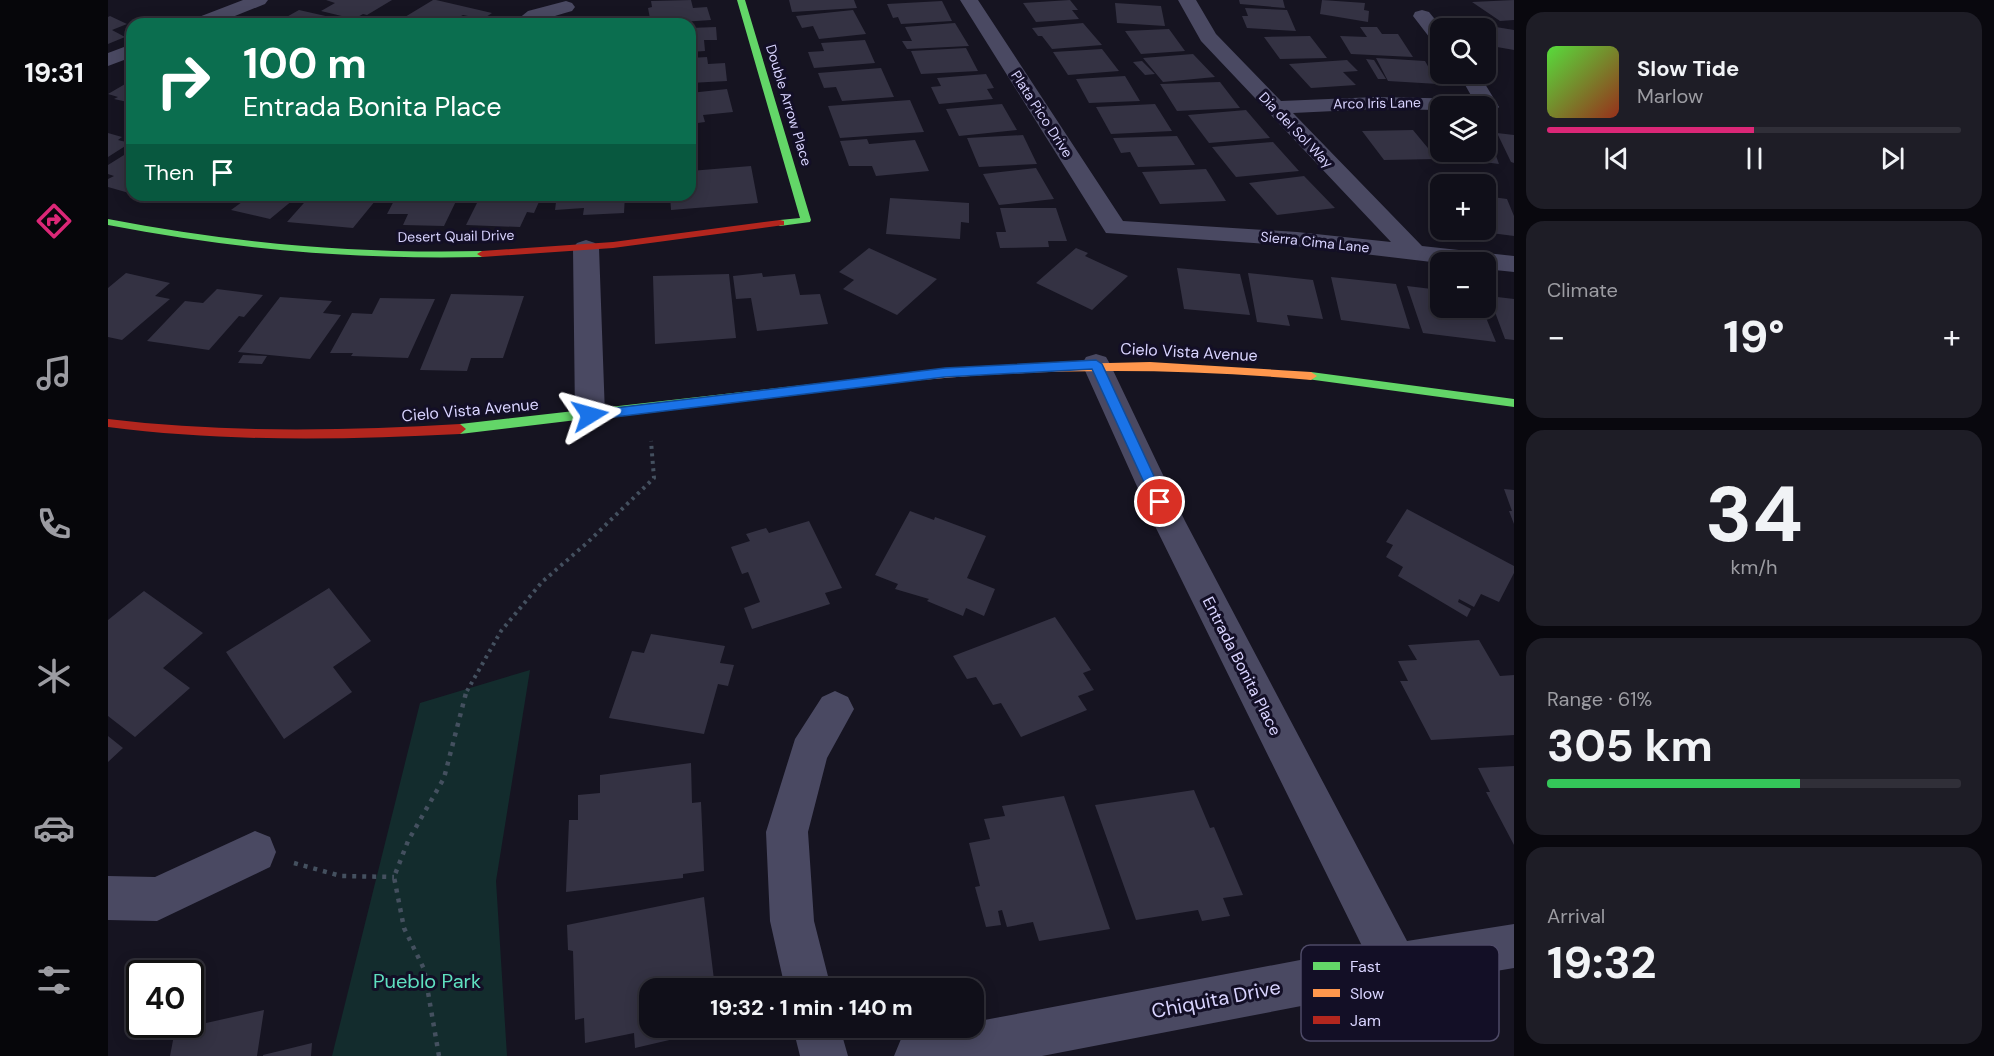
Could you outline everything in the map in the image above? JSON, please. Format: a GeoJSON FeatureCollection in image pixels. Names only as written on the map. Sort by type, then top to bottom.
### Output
{"type":"FeatureCollection","features":[{"type":"Feature","properties":{"kind":"street"},"geometry":{"type":"LineString","coordinates":[[213,18],[259,0]]}},
{"type":"Feature","properties":{"kind":"street","name":"Double Arrow Place"},"geometry":{"type":"LineString","coordinates":[[741,0],[806,220]]}},
{"type":"Feature","properties":{"kind":"street","name":"Plata Pico Drive"},"geometry":{"type":"LineString","coordinates":[[969,0],[1115,228]]}},
{"type":"Feature","properties":{"kind":"street","name":"Dia del Sol Way"},"geometry":{"type":"LineString","coordinates":[[1187,0],[1208,37],[1415,253]]}},
{"type":"Feature","properties":{"kind":"street"},"geometry":{"type":"LineString","coordinates":[[530,18],[566,7]]}},
{"type":"Feature","properties":{"kind":"street"},"geometry":{"type":"LineString","coordinates":[[1422,16],[1430,26]]}},
{"type":"Feature","properties":{"kind":"street"},"geometry":{"type":"LineString","coordinates":[[108,60],[126,52]]}},
{"type":"Feature","properties":{"kind":"street","name":"Arco Iris Lane"},"geometry":{"type":"LineString","coordinates":[[1275,108],[1338,103],[1430,102]]}},
{"type":"Feature","properties":{"kind":"street","name":"Desert Quail Drive"},"geometry":{"type":"LineString","coordinates":[[108,222],[229,246],[342,254],[462,253],[586,248],[806,220]]}},
{"type":"Feature","properties":{"kind":"street","name":"Sierra Cima Lane"},"geometry":{"type":"LineString","coordinates":[[1115,228],[1297,239],[1514,264]]}},
{"type":"Feature","properties":{"kind":"street"},"geometry":{"type":"LineString","coordinates":[[586,248],[590,415]]}},
{"type":"Feature","properties":{"kind":"street","name":"Cielo Vista Avenue"},"geometry":{"type":"LineString","coordinates":[[108,423],[192,432],[353,436],[434,431],[590,415],[945,373],[1096,364],[1152,365],[1332,378],[1514,403]]}},
{"type":"Feature","properties":{"kind":"street","name":"Entrada Bonita Place"},"geometry":{"type":"LineString","coordinates":[[1096,364],[1168,522],[1385,945]]}},
{"type":"Feature","properties":{"kind":"street"},"geometry":{"type":"LineString","coordinates":[[806,978],[792,921],[787,831],[809,752],[835,709]]}},
{"type":"Feature","properties":{"kind":"street"},"geometry":{"type":"LineString","coordinates":[[108,898],[157,900],[255,852]]}},
{"type":"Feature","properties":{"kind":"street","name":"Chiquita Drive"},"geometry":{"type":"LineString","coordinates":[[1499,948],[1514,946]]}},
{"type":"Feature","properties":{"kind":"street","name":"Chiquita Drive"},"geometry":{"type":"LineString","coordinates":[[918,1056],[1301,983]]}},
{"type":"Feature","properties":{"kind":"street"},"geometry":{"type":"LineString","coordinates":[[820,1038],[824,1056]]}},
{"type":"Feature","properties":{"kind":"path"},"geometry":{"type":"LineString","coordinates":[[439,1056],[424,969],[404,928],[394,877],[408,841],[444,778],[467,689],[501,632],[542,582],[588,543],[654,478],[651,441]]}},
{"type":"Feature","properties":{"kind":"path"},"geometry":{"type":"LineString","coordinates":[[255,852],[341,876],[394,877]]}},
{"type":"Feature","properties":{"kind":"green space","name":"Pueblo Park"},"geometry":{"type":"Polygon","coordinates":[[[530,670],[496,881],[507,1056],[332,1056],[420,703],[530,670]]]}},
{"type":"Feature","properties":{"kind":"building"},"geometry":{"type":"Polygon","coordinates":[[[326,0],[392,0],[367,15],[363,14],[356,18],[321,11],[335,3],[326,0]]]}},
{"type":"Feature","properties":{"kind":"building"},"geometry":{"type":"Polygon","coordinates":[[[433,0],[492,13],[484,18],[463,15],[459,17],[463,18],[403,18],[433,0]]]}},
{"type":"Feature","properties":{"kind":"building"},"geometry":{"type":"Polygon","coordinates":[[[691,0],[693,8],[707,7],[711,20],[650,18],[648,8],[652,7],[651,1],[691,0]]]}},
{"type":"Feature","properties":{"kind":"building"},"geometry":{"type":"Polygon","coordinates":[[[789,0],[854,0],[857,8],[792,12],[789,0]]]}},
{"type":"Feature","properties":{"kind":"building"},"geometry":{"type":"Polygon","coordinates":[[[1070,0],[1078,10],[1072,10],[1079,19],[1036,22],[1023,3],[1070,0]]]}},
{"type":"Feature","properties":{"kind":"building"},"geometry":{"type":"Polygon","coordinates":[[[1239,0],[1283,0],[1285,8],[1240,4],[1239,0]]]}},
{"type":"Feature","properties":{"kind":"building"},"geometry":{"type":"Polygon","coordinates":[[[1322,0],[1365,3],[1364,10],[1369,11],[1368,22],[1320,14],[1322,0]]]}},
{"type":"Feature","properties":{"kind":"building"},"geometry":{"type":"Polygon","coordinates":[[[1514,0],[1514,20],[1500,21],[1472,2],[1514,0]]]}},
{"type":"Feature","properties":{"kind":"building"},"geometry":{"type":"Polygon","coordinates":[[[942,1],[952,21],[901,24],[898,17],[893,18],[887,4],[942,1]]]}},
{"type":"Feature","properties":{"kind":"building"},"geometry":{"type":"Polygon","coordinates":[[[1115,3],[1161,6],[1165,26],[1117,23],[1115,3]]]}},
{"type":"Feature","properties":{"kind":"building"},"geometry":{"type":"Polygon","coordinates":[[[1245,8],[1287,10],[1296,31],[1247,28],[1242,16],[1248,16],[1245,8]]]}},
{"type":"Feature","properties":{"kind":"building"},"geometry":{"type":"Polygon","coordinates":[[[299,10],[334,18],[285,18],[299,10]]]}},
{"type":"Feature","properties":{"kind":"building"},"geometry":{"type":"Polygon","coordinates":[[[853,10],[866,34],[819,39],[813,26],[802,28],[796,16],[853,10]]]}},
{"type":"Feature","properties":{"kind":"building"},"geometry":{"type":"Polygon","coordinates":[[[108,17],[126,24],[112,30],[125,37],[108,44],[108,17]]]}},
{"type":"Feature","properties":{"kind":"building"},"geometry":{"type":"Polygon","coordinates":[[[955,23],[969,46],[907,49],[902,41],[912,41],[905,27],[955,23]]]}},
{"type":"Feature","properties":{"kind":"building"},"geometry":{"type":"Polygon","coordinates":[[[1083,23],[1102,45],[1052,49],[1032,28],[1083,23]]]}},
{"type":"Feature","properties":{"kind":"building"},"geometry":{"type":"Polygon","coordinates":[[[716,27],[717,40],[704,40],[705,51],[696,52],[696,28],[716,27]]]}},
{"type":"Feature","properties":{"kind":"building"},"geometry":{"type":"Polygon","coordinates":[[[1360,27],[1377,27],[1382,34],[1398,34],[1413,57],[1351,54],[1340,36],[1367,37],[1360,27]]]}},
{"type":"Feature","properties":{"kind":"building"},"geometry":{"type":"Polygon","coordinates":[[[1496,27],[1514,30],[1514,50],[1497,47],[1496,27]]]}},
{"type":"Feature","properties":{"kind":"building"},"geometry":{"type":"Polygon","coordinates":[[[1169,29],[1185,51],[1141,54],[1125,31],[1169,29]]]}},
{"type":"Feature","properties":{"kind":"building"},"geometry":{"type":"Polygon","coordinates":[[[1310,36],[1327,58],[1280,59],[1264,37],[1310,36]]]}},
{"type":"Feature","properties":{"kind":"building"},"geometry":{"type":"Polygon","coordinates":[[[865,40],[875,63],[814,68],[808,52],[824,51],[821,43],[865,40]]]}},
{"type":"Feature","properties":{"kind":"building"},"geometry":{"type":"Polygon","coordinates":[[[966,48],[978,71],[921,74],[911,51],[966,48]]]}},
{"type":"Feature","properties":{"kind":"building"},"geometry":{"type":"Polygon","coordinates":[[[1102,49],[1119,71],[1068,75],[1053,52],[1102,49]]]}},
{"type":"Feature","properties":{"kind":"building"},"geometry":{"type":"Polygon","coordinates":[[[1193,54],[1215,77],[1163,82],[1143,58],[1193,54]]]}},
{"type":"Feature","properties":{"kind":"building"},"geometry":{"type":"Polygon","coordinates":[[[707,57],[708,64],[725,63],[727,81],[696,83],[696,58],[707,57]]]}},
{"type":"Feature","properties":{"kind":"building"},"geometry":{"type":"Polygon","coordinates":[[[1376,58],[1425,61],[1430,70],[1430,84],[1388,81],[1376,58]]]}},
{"type":"Feature","properties":{"kind":"building"},"geometry":{"type":"Polygon","coordinates":[[[1366,59],[1374,60],[1386,79],[1378,79],[1366,59]]]}},
{"type":"Feature","properties":{"kind":"building"},"geometry":{"type":"Polygon","coordinates":[[[1347,60],[1358,71],[1343,72],[1356,85],[1311,88],[1289,64],[1347,60]]]}},
{"type":"Feature","properties":{"kind":"building"},"geometry":{"type":"Polygon","coordinates":[[[1142,61],[1155,74],[1145,75],[1133,62],[1142,61]]]}},
{"type":"Feature","properties":{"kind":"building"},"geometry":{"type":"Polygon","coordinates":[[[881,68],[894,97],[842,101],[836,87],[824,88],[818,73],[881,68]]]}},
{"type":"Feature","properties":{"kind":"building"},"geometry":{"type":"Polygon","coordinates":[[[986,74],[994,88],[987,89],[993,99],[939,104],[931,87],[941,86],[937,78],[986,74]]]}},
{"type":"Feature","properties":{"kind":"building"},"geometry":{"type":"Polygon","coordinates":[[[1125,76],[1140,101],[1089,103],[1076,79],[1125,76]]]}},
{"type":"Feature","properties":{"kind":"building"},"geometry":{"type":"Polygon","coordinates":[[[1220,82],[1240,108],[1177,111],[1160,84],[1220,82]]]}},
{"type":"Feature","properties":{"kind":"building"},"geometry":{"type":"Polygon","coordinates":[[[126,84],[126,102],[114,99],[118,97],[108,94],[126,84]]]}},
{"type":"Feature","properties":{"kind":"building"},"geometry":{"type":"Polygon","coordinates":[[[727,89],[733,112],[703,115],[705,122],[696,123],[696,92],[727,89]]]}},
{"type":"Feature","properties":{"kind":"building"},"geometry":{"type":"Polygon","coordinates":[[[910,100],[924,132],[840,138],[828,106],[910,100]]]}},
{"type":"Feature","properties":{"kind":"building"},"geometry":{"type":"Polygon","coordinates":[[[1002,104],[1017,130],[959,136],[946,109],[1002,104]]]}},
{"type":"Feature","properties":{"kind":"building"},"geometry":{"type":"Polygon","coordinates":[[[1155,104],[1172,131],[1111,134],[1096,107],[1155,104]]]}},
{"type":"Feature","properties":{"kind":"building"},"geometry":{"type":"Polygon","coordinates":[[[1246,110],[1270,138],[1209,143],[1188,115],[1246,110]]]}},
{"type":"Feature","properties":{"kind":"building"},"geometry":{"type":"Polygon","coordinates":[[[1413,130],[1430,151],[1430,159],[1384,160],[1362,131],[1413,130]]]}},
{"type":"Feature","properties":{"kind":"building"},"geometry":{"type":"Polygon","coordinates":[[[108,133],[122,137],[118,140],[126,142],[126,146],[108,157],[108,133]]]}},
{"type":"Feature","properties":{"kind":"building"},"geometry":{"type":"Polygon","coordinates":[[[1497,133],[1514,135],[1514,163],[1511,162],[1497,133]]]}},
{"type":"Feature","properties":{"kind":"building"},"geometry":{"type":"Polygon","coordinates":[[[1023,135],[1037,164],[979,167],[967,138],[1023,135]]]}},
{"type":"Feature","properties":{"kind":"building"},"geometry":{"type":"Polygon","coordinates":[[[1177,136],[1195,165],[1138,167],[1130,152],[1121,153],[1113,138],[1177,136]]]}},
{"type":"Feature","properties":{"kind":"building"},"geometry":{"type":"Polygon","coordinates":[[[867,139],[869,144],[915,140],[929,171],[876,176],[872,166],[849,166],[840,141],[867,139]]]}},
{"type":"Feature","properties":{"kind":"building"},"geometry":{"type":"Polygon","coordinates":[[[1273,142],[1299,171],[1236,177],[1212,147],[1273,142]]]}},
{"type":"Feature","properties":{"kind":"building"},"geometry":{"type":"Polygon","coordinates":[[[126,154],[126,192],[108,187],[108,179],[114,176],[108,174],[108,165],[126,154]]]}},
{"type":"Feature","properties":{"kind":"building"},"geometry":{"type":"Polygon","coordinates":[[[751,166],[758,203],[671,210],[670,201],[696,201],[696,171],[751,166]]]}},
{"type":"Feature","properties":{"kind":"building"},"geometry":{"type":"Polygon","coordinates":[[[1036,168],[1054,199],[999,205],[983,174],[1036,168]]]}},
{"type":"Feature","properties":{"kind":"building"},"geometry":{"type":"Polygon","coordinates":[[[1206,169],[1226,201],[1160,204],[1142,172],[1206,169]]]}},
{"type":"Feature","properties":{"kind":"building"},"geometry":{"type":"Polygon","coordinates":[[[1304,176],[1335,208],[1277,215],[1249,183],[1304,176]]]}},
{"type":"Feature","properties":{"kind":"building"},"geometry":{"type":"Polygon","coordinates":[[[890,198],[969,203],[969,223],[961,222],[960,239],[886,234],[890,198]]]}},
{"type":"Feature","properties":{"kind":"building"},"geometry":{"type":"Polygon","coordinates":[[[1496,198],[1507,199],[1514,216],[1514,236],[1496,234],[1496,198]]]}},
{"type":"Feature","properties":{"kind":"building"},"geometry":{"type":"Polygon","coordinates":[[[238,201],[292,201],[270,219],[231,210],[242,202],[238,201]]]}},
{"type":"Feature","properties":{"kind":"building"},"geometry":{"type":"Polygon","coordinates":[[[306,201],[375,201],[353,228],[287,222],[306,201]]]}},
{"type":"Feature","properties":{"kind":"building"},"geometry":{"type":"Polygon","coordinates":[[[394,201],[456,201],[444,226],[403,225],[408,214],[387,214],[394,201]]]}},
{"type":"Feature","properties":{"kind":"building"},"geometry":{"type":"Polygon","coordinates":[[[478,201],[539,201],[534,213],[527,212],[520,227],[466,225],[478,201]]]}},
{"type":"Feature","properties":{"kind":"building"},"geometry":{"type":"Polygon","coordinates":[[[556,201],[625,201],[624,213],[583,215],[584,208],[555,210],[556,201]]]}},
{"type":"Feature","properties":{"kind":"building"},"geometry":{"type":"Polygon","coordinates":[[[1000,208],[1056,208],[1067,241],[1048,241],[1049,247],[1000,248],[996,232],[1006,232],[1000,208]]]}},
{"type":"Feature","properties":{"kind":"building"},"geometry":{"type":"Polygon","coordinates":[[[869,248],[937,279],[897,315],[843,289],[854,280],[839,272],[869,248]]]}},
{"type":"Feature","properties":{"kind":"building"},"geometry":{"type":"Polygon","coordinates":[[[1076,248],[1088,253],[1085,256],[1128,276],[1092,310],[1036,283],[1076,248]]]}},
{"type":"Feature","properties":{"kind":"building"},"geometry":{"type":"Polygon","coordinates":[[[1177,268],[1240,274],[1250,315],[1184,309],[1177,268]]]}},
{"type":"Feature","properties":{"kind":"building"},"geometry":{"type":"Polygon","coordinates":[[[126,273],[170,283],[155,296],[170,299],[122,340],[108,337],[108,288],[126,273]]]}},
{"type":"Feature","properties":{"kind":"building"},"geometry":{"type":"Polygon","coordinates":[[[762,273],[763,277],[795,274],[800,295],[820,294],[828,324],[757,331],[751,298],[736,299],[733,276],[762,273]]]}},
{"type":"Feature","properties":{"kind":"building"},"geometry":{"type":"Polygon","coordinates":[[[1248,273],[1313,280],[1323,319],[1287,315],[1290,326],[1257,322],[1248,273]]]}},
{"type":"Feature","properties":{"kind":"building"},"geometry":{"type":"Polygon","coordinates":[[[729,274],[736,338],[655,344],[653,276],[729,274]]]}},
{"type":"Feature","properties":{"kind":"building"},"geometry":{"type":"Polygon","coordinates":[[[1331,277],[1396,284],[1410,329],[1341,320],[1331,277]]]}},
{"type":"Feature","properties":{"kind":"building"},"geometry":{"type":"Polygon","coordinates":[[[1407,286],[1430,289],[1430,318],[1486,318],[1496,342],[1423,333],[1407,286]]]}},
{"type":"Feature","properties":{"kind":"building"},"geometry":{"type":"Polygon","coordinates":[[[217,289],[263,295],[244,317],[239,316],[209,350],[147,341],[185,301],[203,303],[217,289]]]}},
{"type":"Feature","properties":{"kind":"building"},"geometry":{"type":"Polygon","coordinates":[[[451,294],[524,296],[503,358],[471,358],[467,371],[420,370],[451,294]]]}},
{"type":"Feature","properties":{"kind":"building"},"geometry":{"type":"Polygon","coordinates":[[[280,297],[332,301],[323,313],[341,315],[310,359],[238,352],[280,297]]]}},
{"type":"Feature","properties":{"kind":"building"},"geometry":{"type":"Polygon","coordinates":[[[1496,297],[1514,299],[1514,340],[1505,339],[1496,315],[1496,297]]]}},
{"type":"Feature","properties":{"kind":"building"},"geometry":{"type":"Polygon","coordinates":[[[380,298],[435,299],[408,358],[330,353],[352,313],[372,314],[380,298]]]}},
{"type":"Feature","properties":{"kind":"building"},"geometry":{"type":"Polygon","coordinates":[[[243,355],[267,356],[262,364],[238,363],[243,355]]]}},
{"type":"Feature","properties":{"kind":"building"},"geometry":{"type":"Polygon","coordinates":[[[1504,489],[1514,490],[1514,524],[1509,511],[1512,511],[1504,489]]]}},
{"type":"Feature","properties":{"kind":"building"},"geometry":{"type":"Polygon","coordinates":[[[1407,509],[1514,566],[1514,573],[1499,602],[1481,594],[1474,607],[1459,599],[1458,602],[1471,609],[1467,617],[1398,576],[1403,567],[1386,557],[1393,545],[1386,542],[1407,509]]]}},
{"type":"Feature","properties":{"kind":"building"},"geometry":{"type":"Polygon","coordinates":[[[910,511],[934,520],[935,517],[986,536],[967,578],[995,589],[984,616],[966,608],[963,616],[927,601],[929,599],[895,589],[898,584],[875,575],[910,511]]]}},
{"type":"Feature","properties":{"kind":"building"},"geometry":{"type":"Polygon","coordinates":[[[809,521],[842,588],[825,593],[830,604],[752,629],[744,608],[760,602],[748,572],[742,574],[731,547],[750,541],[746,534],[766,528],[769,533],[809,521]]]}},
{"type":"Feature","properties":{"kind":"building"},"geometry":{"type":"Polygon","coordinates":[[[329,588],[371,641],[333,667],[352,692],[284,739],[226,652],[329,588]]]}},
{"type":"Feature","properties":{"kind":"building"},"geometry":{"type":"Polygon","coordinates":[[[144,591],[203,633],[163,668],[190,688],[135,737],[108,716],[108,620],[144,591]]]}},
{"type":"Feature","properties":{"kind":"building"},"geometry":{"type":"Polygon","coordinates":[[[1055,617],[1091,670],[1083,673],[1094,690],[1078,696],[1087,710],[1021,737],[1001,703],[993,705],[976,677],[967,679],[953,656],[1055,617]]]}},
{"type":"Feature","properties":{"kind":"building"},"geometry":{"type":"Polygon","coordinates":[[[651,634],[725,646],[720,663],[734,665],[728,686],[718,684],[704,734],[609,718],[632,651],[644,653],[651,634]]]}},
{"type":"Feature","properties":{"kind":"building"},"geometry":{"type":"Polygon","coordinates":[[[1479,640],[1500,676],[1514,675],[1514,735],[1431,740],[1400,681],[1408,681],[1398,661],[1417,660],[1408,645],[1479,640]]]}},
{"type":"Feature","properties":{"kind":"building"},"geometry":{"type":"Polygon","coordinates":[[[108,736],[123,748],[108,762],[108,736]]]}},
{"type":"Feature","properties":{"kind":"building"},"geometry":{"type":"Polygon","coordinates":[[[691,763],[692,803],[701,802],[704,871],[683,874],[683,878],[566,892],[569,820],[578,820],[578,795],[600,793],[600,775],[691,763]]]}},
{"type":"Feature","properties":{"kind":"building"},"geometry":{"type":"Polygon","coordinates":[[[1514,766],[1514,845],[1486,792],[1490,792],[1478,768],[1514,766]]]}},
{"type":"Feature","properties":{"kind":"building"},"geometry":{"type":"Polygon","coordinates":[[[1194,790],[1210,828],[1214,827],[1243,895],[1223,898],[1230,916],[1202,921],[1198,910],[1136,920],[1095,805],[1194,790]]]}},
{"type":"Feature","properties":{"kind":"building"},"geometry":{"type":"Polygon","coordinates":[[[1064,796],[1110,929],[1039,941],[1033,922],[1007,927],[1002,910],[998,911],[1001,925],[986,927],[975,887],[980,886],[969,843],[990,839],[984,819],[1005,816],[1002,806],[1064,796]]]}},
{"type":"Feature","properties":{"kind":"building"},"geometry":{"type":"Polygon","coordinates":[[[704,897],[714,978],[639,978],[639,1038],[678,1038],[635,1048],[634,1033],[585,1043],[584,1018],[575,1020],[573,951],[568,950],[567,925],[704,897]]]}},
{"type":"Feature","properties":{"kind":"building"},"geometry":{"type":"Polygon","coordinates":[[[264,1010],[257,1056],[170,1056],[173,1038],[204,1038],[204,1023],[264,1010]]]}},
{"type":"Feature","properties":{"kind":"building"},"geometry":{"type":"Polygon","coordinates":[[[312,1043],[311,1056],[263,1056],[263,1055],[312,1043]]]}},
{"type":"Feature","properties":{"kind":"traffic: fast"},"geometry":{"type":"LineString","coordinates":[[741,0],[806,220],[780,223]]}},
{"type":"Feature","properties":{"kind":"traffic: fast"},"geometry":{"type":"LineString","coordinates":[[108,222],[201,239],[294,250],[388,255],[482,254]]}},
{"type":"Feature","properties":{"kind":"traffic: fast"},"geometry":{"type":"LineString","coordinates":[[1311,376],[1514,403]]}},
{"type":"Feature","properties":{"kind":"traffic: fast"},"geometry":{"type":"LineString","coordinates":[[460,429],[882,380]]}},
{"type":"Feature","properties":{"kind":"traffic: slow"},"geometry":{"type":"LineString","coordinates":[[882,380],[990,370],[1096,366],[1203,368],[1311,376]]}},
{"type":"Feature","properties":{"kind":"traffic: jam"},"geometry":{"type":"LineString","coordinates":[[482,254],[613,245],[780,223]]}},
{"type":"Feature","properties":{"kind":"traffic: jam"},"geometry":{"type":"LineString","coordinates":[[108,423],[195,432],[284,435],[460,429]]}},
{"type":"Feature","properties":{"kind":"route"},"geometry":{"type":"LineString","coordinates":[[590,415],[945,373],[1096,364],[1160,502]]}}]}
